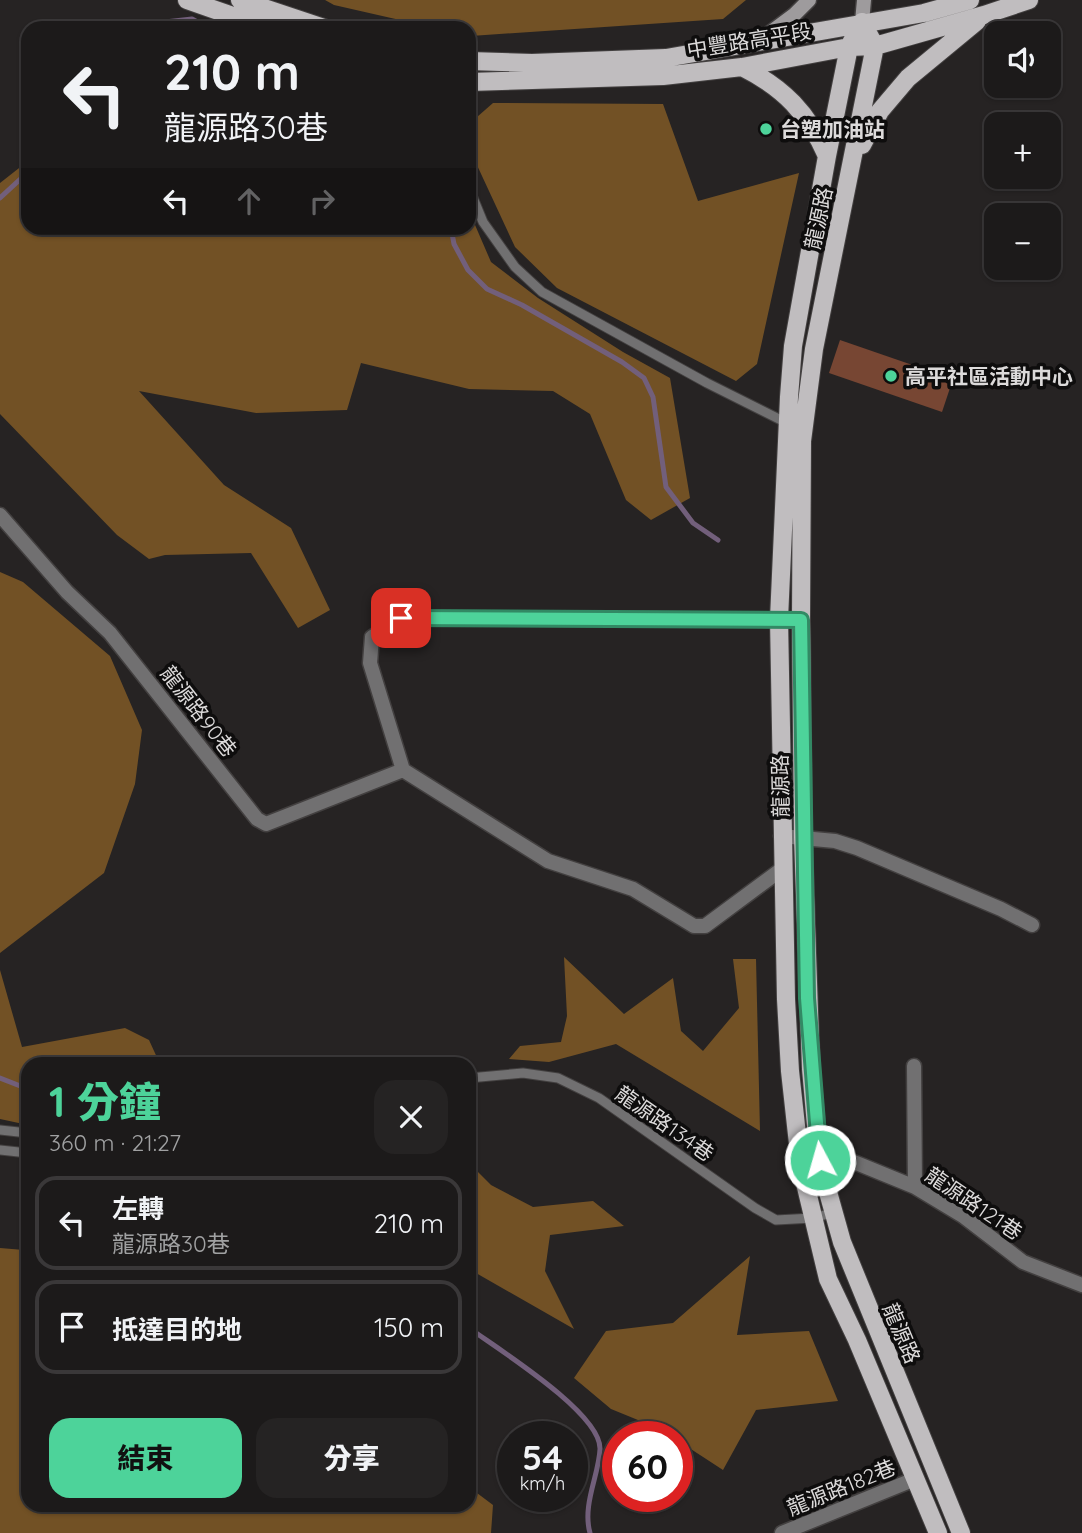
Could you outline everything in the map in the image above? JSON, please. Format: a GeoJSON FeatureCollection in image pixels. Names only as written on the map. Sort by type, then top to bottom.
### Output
{"type":"FeatureCollection","features":[{"type":"Feature","properties":{"kind":"main road"},"geometry":{"type":"LineString","coordinates":[[187,0],[247,21]]}},
{"type":"Feature","properties":{"kind":"main road"},"geometry":{"type":"LineString","coordinates":[[240,0],[303,21]]}},
{"type":"Feature","properties":{"kind":"main road","name":"中豐路高平段"},"geometry":{"type":"LineString","coordinates":[[476,61],[532,63],[666,58],[924,13],[970,0]]}},
{"type":"Feature","properties":{"kind":"main road","name":"中豐路高平段"},"geometry":{"type":"LineString","coordinates":[[476,82],[663,75],[742,66],[849,47],[876,46],[1029,0]]}},
{"type":"Feature","properties":{"kind":"main road"},"geometry":{"type":"LineString","coordinates":[[853,163],[880,111],[908,78],[984,15]]}},
{"type":"Feature","properties":{"kind":"main road"},"geometry":{"type":"LineString","coordinates":[[862,22],[876,46]]}},
{"type":"Feature","properties":{"kind":"main road"},"geometry":{"type":"LineString","coordinates":[[862,22],[849,47],[827,156],[793,346],[787,423],[779,619],[781,836],[790,1071],[800,1162],[828,1279],[857,1340],[938,1533]]}},
{"type":"Feature","properties":{"kind":"main road","name":"龍源路"},"geometry":{"type":"LineString","coordinates":[[876,46],[814,349],[802,441],[801,620],[807,998],[820,1160],[832,1213],[852,1271],[961,1533]]}},
{"type":"Feature","properties":{"kind":"main road"},"geometry":{"type":"LineString","coordinates":[[742,66],[765,78],[790,98],[806,117],[827,156]]}},
{"type":"Feature","properties":{"kind":"street"},"geometry":{"type":"LineString","coordinates":[[756,43],[809,0]]}},
{"type":"Feature","properties":{"kind":"street"},"geometry":{"type":"LineString","coordinates":[[862,22],[864,0]]}},
{"type":"Feature","properties":{"kind":"street","name":"龍源路90巷"},"geometry":{"type":"LineString","coordinates":[[0,515],[67,592],[110,633],[257,819],[266,824],[403,769]]}},
{"type":"Feature","properties":{"kind":"street"},"geometry":{"type":"LineString","coordinates":[[782,869],[705,926],[694,926],[633,889],[548,861],[403,769],[370,663],[372,637],[401,618],[801,620]]}},
{"type":"Feature","properties":{"kind":"street"},"geometry":{"type":"LineString","coordinates":[[781,836],[835,841],[857,848],[1001,909],[1032,925]]}},
{"type":"Feature","properties":{"kind":"street"},"geometry":{"type":"LineString","coordinates":[[914,1066],[915,1187]]}},
{"type":"Feature","properties":{"kind":"street","name":"龍源路121巷"},"geometry":{"type":"LineString","coordinates":[[800,1162],[849,1160],[915,1187],[963,1216],[1023,1262],[1082,1285]]}},
{"type":"Feature","properties":{"kind":"street","name":"龍源路182巷"},"geometry":{"type":"LineString","coordinates":[[782,1533],[915,1479]]}},
{"type":"Feature","properties":{"kind":"lane"},"geometry":{"type":"LineString","coordinates":[[476,205],[483,222],[515,267],[542,292],[787,423]]}},
{"type":"Feature","properties":{"kind":"lane","name":"龍源路134巷"},"geometry":{"type":"LineString","coordinates":[[476,1077],[523,1073],[558,1078],[599,1098],[776,1220],[813,1218],[832,1213]]}},
{"type":"Feature","properties":{"kind":"lane"},"geometry":{"type":"LineString","coordinates":[[0,1129],[21,1132]]}},
{"type":"Feature","properties":{"kind":"lane"},"geometry":{"type":"LineString","coordinates":[[0,1150],[21,1152]]}},
{"type":"Feature","properties":{"kind":"shaded area"},"geometry":{"type":"Polygon","coordinates":[[[325,0],[746,0],[723,19],[476,36],[476,21],[404,21],[334,5],[325,0]]]}},
{"type":"Feature","properties":{"kind":"shaded area"},"geometry":{"type":"Polygon","coordinates":[[[493,103],[663,104],[698,201],[799,173],[757,364],[736,381],[557,288],[515,247],[476,163],[476,118],[493,103]]]}},
{"type":"Feature","properties":{"kind":"shaded area"},"geometry":{"type":"Polygon","coordinates":[[[21,166],[21,235],[476,235],[476,227],[491,262],[538,298],[623,352],[670,378],[690,498],[651,520],[626,500],[590,414],[553,391],[469,389],[361,363],[347,410],[256,413],[139,391],[224,485],[291,528],[330,610],[298,628],[251,553],[165,555],[149,559],[117,535],[0,414],[0,183],[21,166]]]}},
{"type":"Feature","properties":{"kind":"shaded area"},"geometry":{"type":"Polygon","coordinates":[[[0,572],[23,582],[110,656],[142,730],[135,784],[104,873],[0,953],[0,572]]]}},
{"type":"Feature","properties":{"kind":"shaded area"},"geometry":{"type":"Polygon","coordinates":[[[564,957],[624,1014],[673,978],[681,1031],[703,1051],[739,1008],[733,959],[756,959],[760,1131],[616,1044],[549,1062],[509,1059],[520,1046],[561,1042],[567,1016],[564,957]]]}},
{"type":"Feature","properties":{"kind":"shaded area"},"geometry":{"type":"Polygon","coordinates":[[[0,970],[22,1047],[125,1028],[149,1040],[157,1057],[21,1057],[21,1124],[0,1119],[0,970]]]}},
{"type":"Feature","properties":{"kind":"shaded area"},"geometry":{"type":"Polygon","coordinates":[[[476,1170],[491,1185],[533,1207],[593,1201],[624,1226],[550,1235],[545,1271],[574,1329],[476,1273],[476,1170]]]}},
{"type":"Feature","properties":{"kind":"shaded area"},"geometry":{"type":"Polygon","coordinates":[[[0,1248],[21,1250],[21,1512],[476,1512],[476,1492],[493,1505],[491,1533],[0,1533],[0,1248]]]}},
{"type":"Feature","properties":{"kind":"shaded area"},"geometry":{"type":"Polygon","coordinates":[[[750,1256],[737,1335],[809,1331],[838,1401],[756,1410],[723,1470],[693,1450],[693,1421],[640,1421],[611,1409],[574,1378],[606,1331],[673,1323],[750,1256]]]}},
{"type":"Feature","properties":{"kind":"building","name":"高平社區活動中心"},"geometry":{"type":"Polygon","coordinates":[[[840,340],[953,379],[942,412],[829,373],[840,340]]]}},
{"type":"Feature","properties":{"kind":"waterway"},"geometry":{"type":"LineString","coordinates":[[174,21],[196,21]]}},
{"type":"Feature","properties":{"kind":"waterway"},"geometry":{"type":"LineString","coordinates":[[0,198],[21,178]]}},
{"type":"Feature","properties":{"kind":"waterway"},"geometry":{"type":"LineString","coordinates":[[452,235],[454,244],[468,270],[487,289],[522,305],[622,362],[644,378],[653,397],[666,487],[693,523],[718,540]]}},
{"type":"Feature","properties":{"kind":"waterway"},"geometry":{"type":"LineString","coordinates":[[0,1078],[21,1086]]}},
{"type":"Feature","properties":{"kind":"waterway"},"geometry":{"type":"LineString","coordinates":[[476,1333],[567,1400],[596,1434],[600,1449],[589,1501],[590,1533]]}},
{"type":"Feature","properties":{"kind":"place","name":"台塑加油站"},"geometry":{"type":"Point","coordinates":[766,129]}},
{"type":"Feature","properties":{"kind":"place","name":"高平社區活動中心"},"geometry":{"type":"Point","coordinates":[891,376]}},
{"type":"Feature","properties":{"kind":"route"},"geometry":{"type":"LineString","coordinates":[[401,618],[801,620],[807,998],[820,1160]]}}]}
